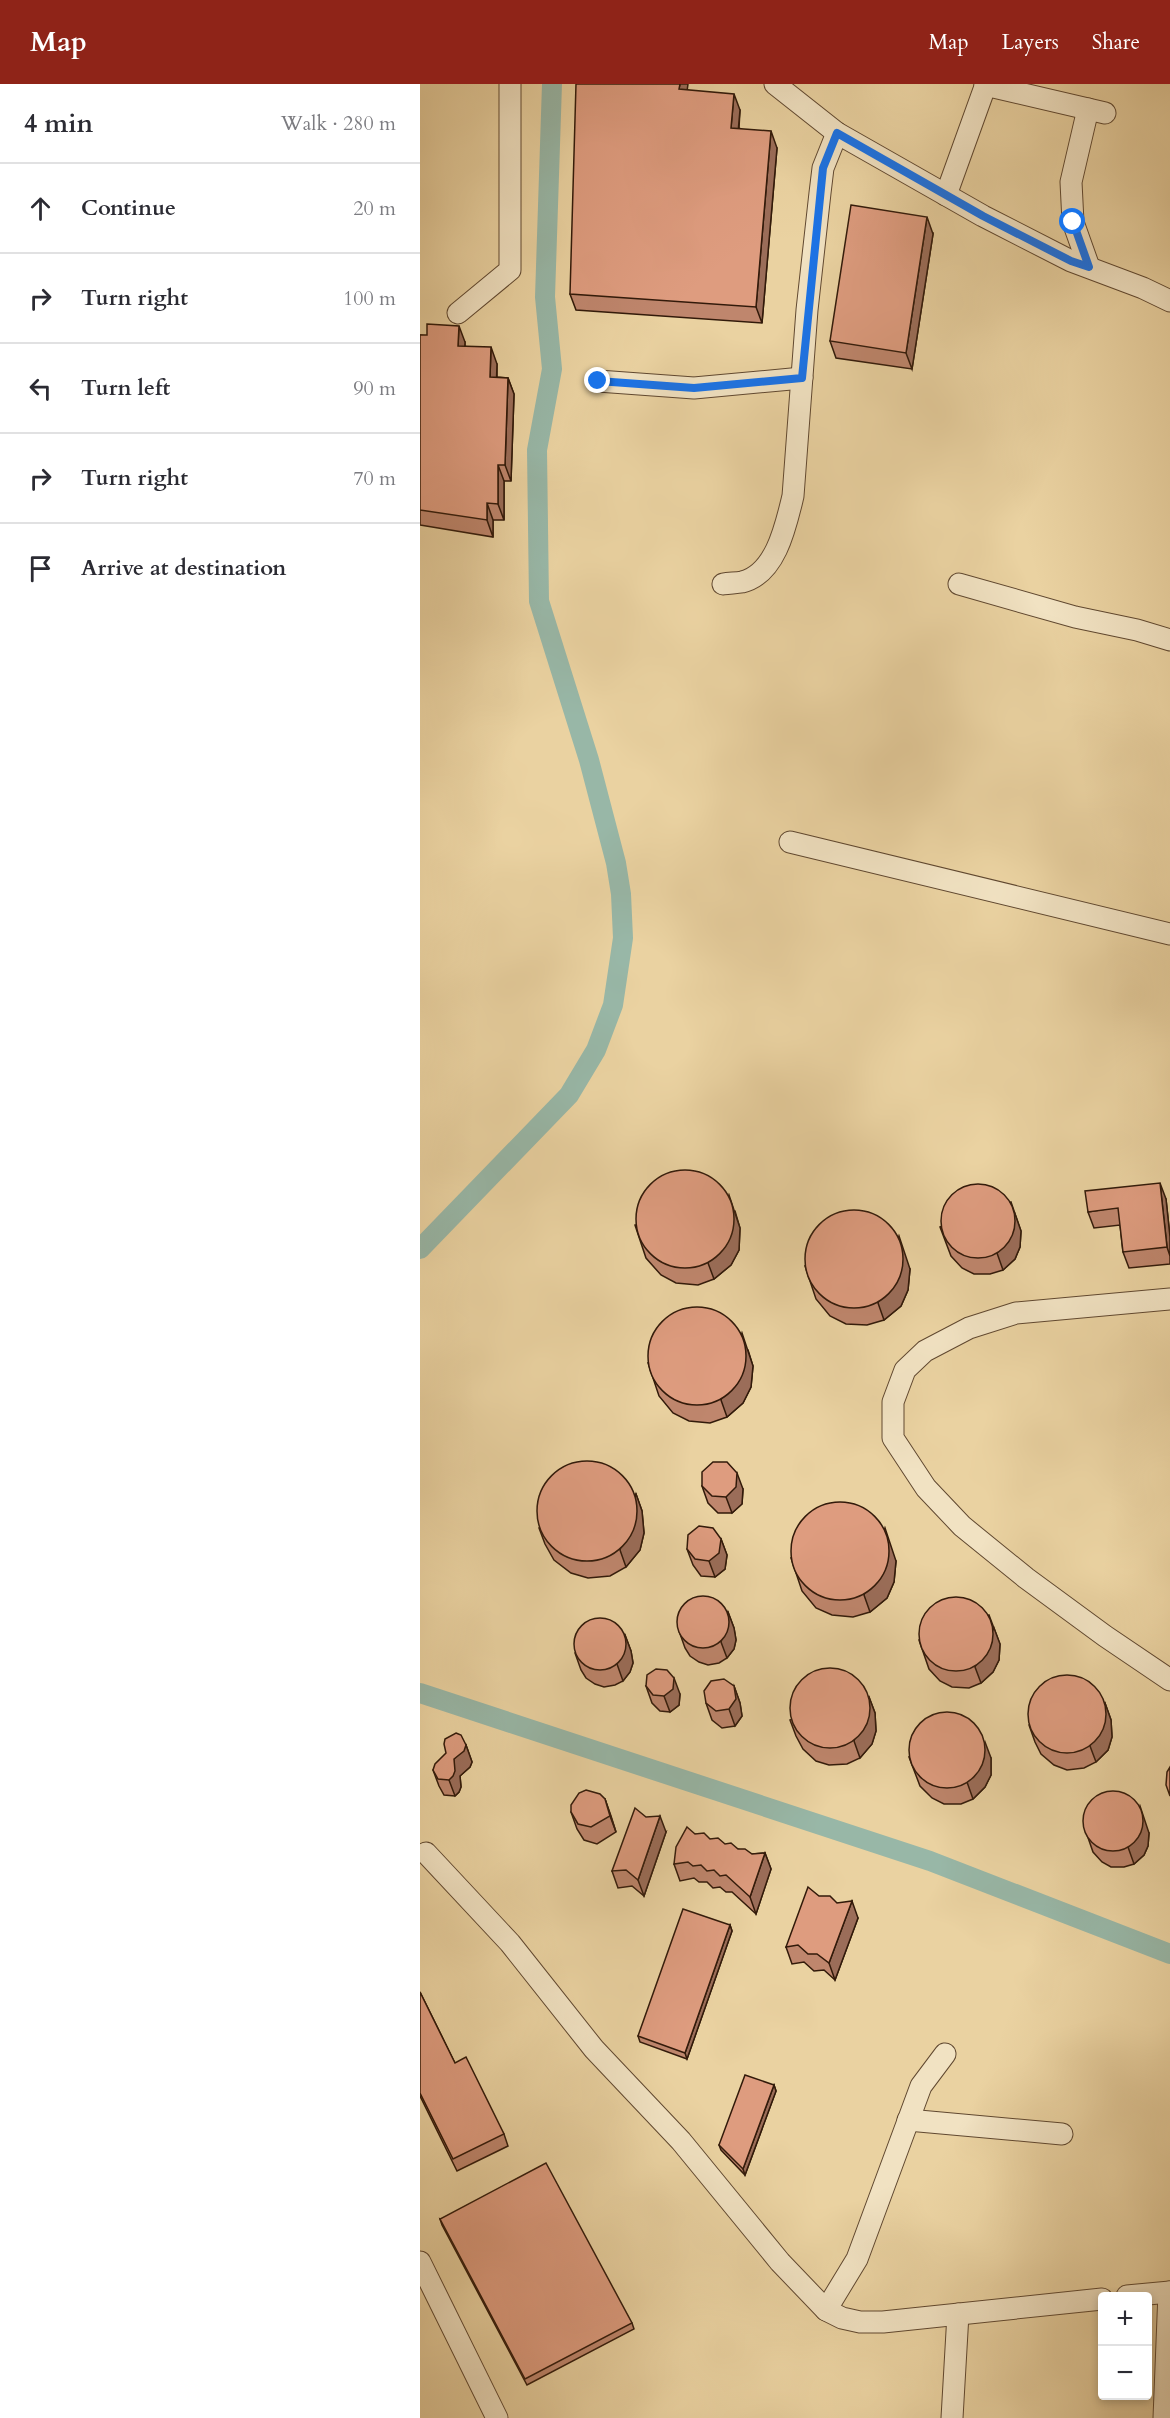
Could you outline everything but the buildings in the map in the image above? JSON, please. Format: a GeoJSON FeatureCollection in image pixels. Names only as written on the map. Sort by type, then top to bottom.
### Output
{"type":"FeatureCollection","features":[{"type":"Feature","properties":{"kind":"street"},"geometry":{"type":"LineString","coordinates":[[458,313],[510,270],[510,84]]}},
{"type":"Feature","properties":{"kind":"street"},"geometry":{"type":"LineString","coordinates":[[775,84],[837,133],[946,195],[1071,261],[1170,301]]}},
{"type":"Feature","properties":{"kind":"street"},"geometry":{"type":"LineString","coordinates":[[946,195],[986,85],[1097,111],[1071,182],[1073,222],[1089,267]]}},
{"type":"Feature","properties":{"kind":"street"},"geometry":{"type":"LineString","coordinates":[[723,584],[744,581],[762,570],[778,549],[786,526],[793,496],[822,177],[837,133]]}},
{"type":"Feature","properties":{"kind":"street"},"geometry":{"type":"LineString","coordinates":[[598,381],[694,388],[802,378]]}},
{"type":"Feature","properties":{"kind":"street"},"geometry":{"type":"LineString","coordinates":[[959,584],[1075,617],[1137,630],[1170,640]]}},
{"type":"Feature","properties":{"kind":"street"},"geometry":{"type":"LineString","coordinates":[[790,842],[1170,934]]}},
{"type":"Feature","properties":{"kind":"street"},"geometry":{"type":"LineString","coordinates":[[1170,1299],[1016,1313],[969,1328],[925,1351],[905,1370],[893,1402],[893,1438],[926,1488],[962,1526],[1026,1578],[1170,1680]]}},
{"type":"Feature","properties":{"kind":"street"},"geometry":{"type":"LineString","coordinates":[[426,1853],[510,1942],[594,2049],[681,2141],[780,2262],[826,2310],[842,2318],[860,2322],[883,2322],[1098,2299]]}},
{"type":"Feature","properties":{"kind":"street"},"geometry":{"type":"LineString","coordinates":[[826,2310],[857,2259],[921,2086],[945,2054]]}},
{"type":"Feature","properties":{"kind":"street"},"geometry":{"type":"LineString","coordinates":[[908,2120],[1062,2134]]}},
{"type":"Feature","properties":{"kind":"street"},"geometry":{"type":"LineString","coordinates":[[420,2262],[496,2418]]}},
{"type":"Feature","properties":{"kind":"street"},"geometry":{"type":"LineString","coordinates":[[1152,2294],[1169,2292],[1164,2418]]}},
{"type":"Feature","properties":{"kind":"street"},"geometry":{"type":"LineString","coordinates":[[952,2418],[958,2314]]}},
{"type":"Feature","properties":{"kind":"waterway"},"geometry":{"type":"LineString","coordinates":[[420,1249],[569,1095],[596,1050],[613,1005],[623,938],[621,894],[616,863],[589,760],[539,601],[537,450],[552,369],[545,297],[552,84]]}},
{"type":"Feature","properties":{"kind":"waterway"},"geometry":{"type":"LineString","coordinates":[[420,1693],[930,1861],[1170,1954]]}},
{"type":"Feature","properties":{"kind":"route"},"geometry":{"type":"LineString","coordinates":[[598,381],[694,388],[802,378],[823,168],[837,133],[983,216],[1071,261],[1089,267],[1073,222]]}}]}
